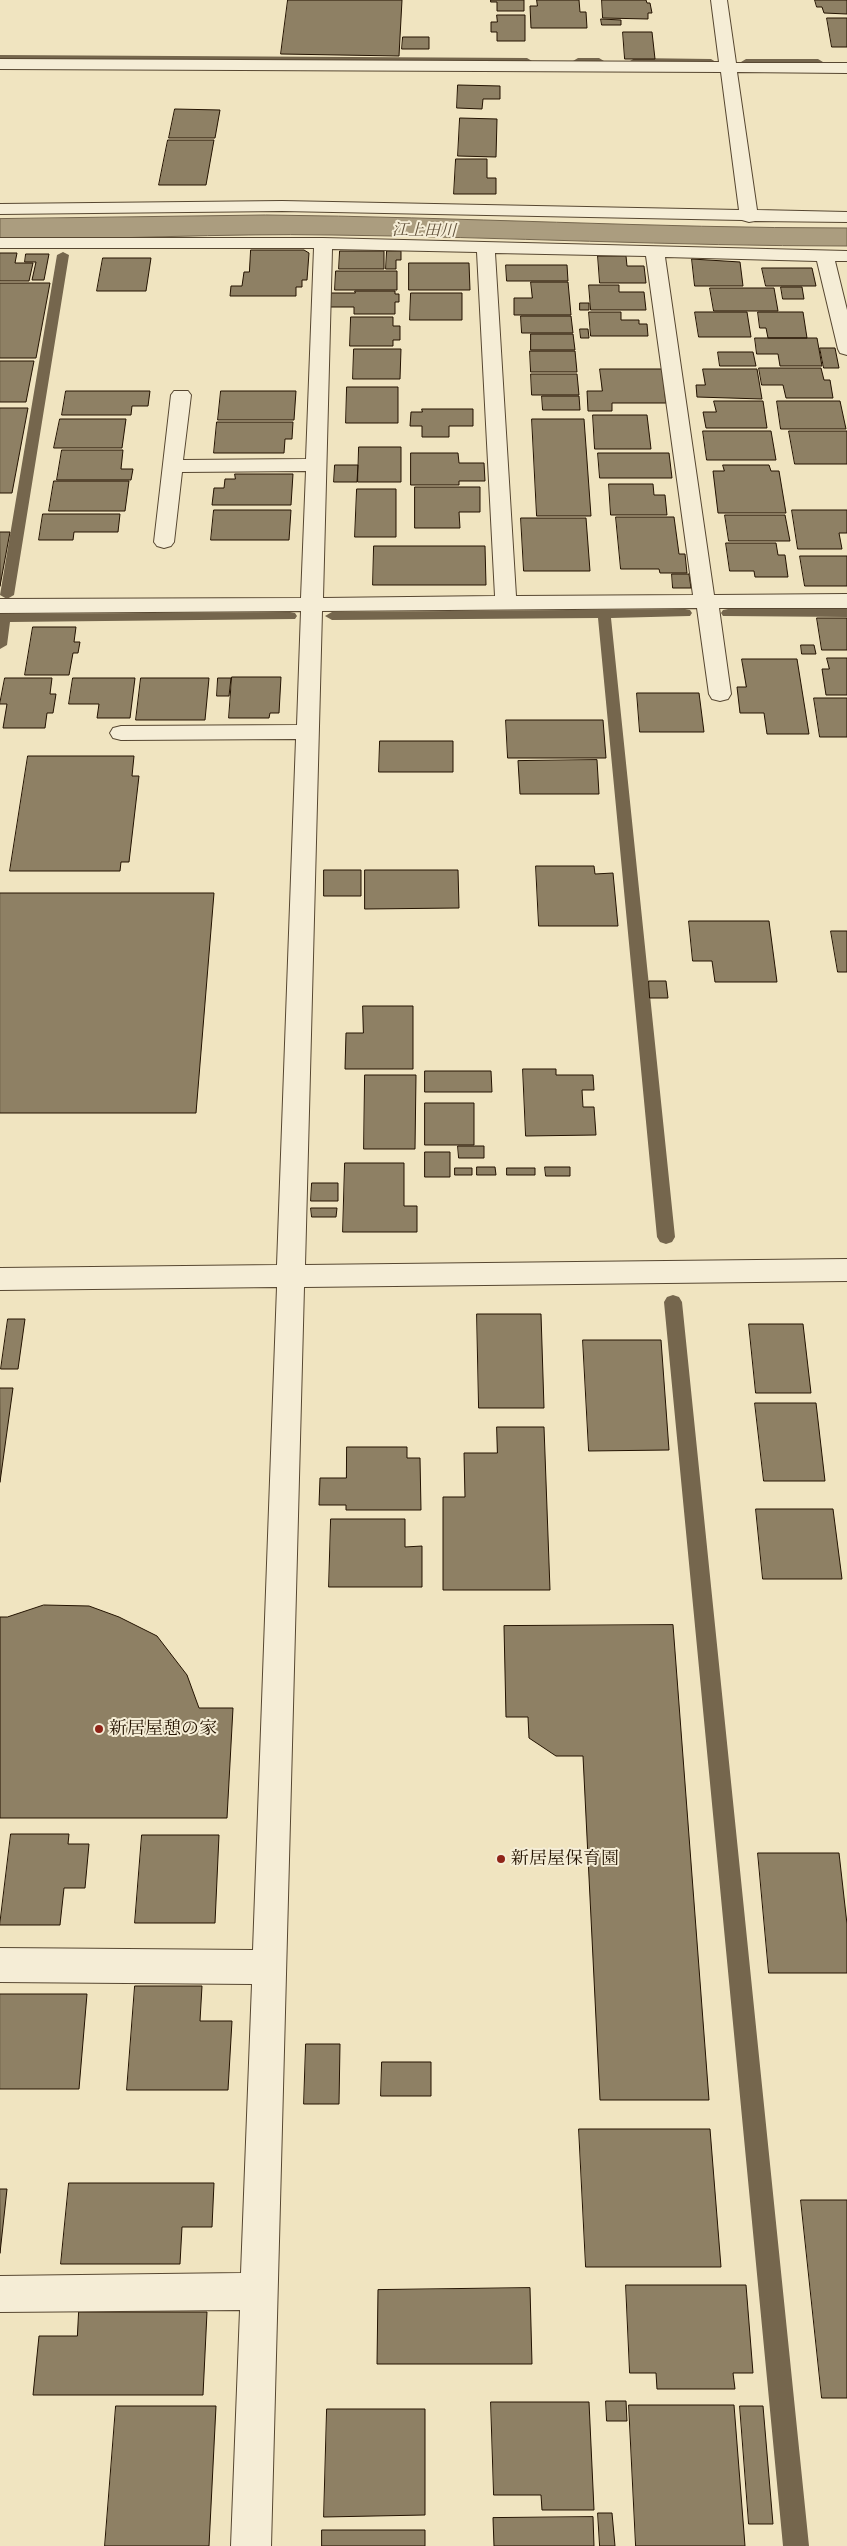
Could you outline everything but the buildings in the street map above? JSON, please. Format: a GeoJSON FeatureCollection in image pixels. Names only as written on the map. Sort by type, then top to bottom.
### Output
{"type":"FeatureCollection","features":[{"type":"Feature","properties":{"kind":"street"},"geometry":{"type":"LineString","coordinates":[[719,0],[749,216]]}},
{"type":"Feature","properties":{"kind":"street"},"geometry":{"type":"LineString","coordinates":[[0,64],[847,68]]}},
{"type":"Feature","properties":{"kind":"street"},"geometry":{"type":"LineString","coordinates":[[0,209],[282,206],[847,217]]}},
{"type":"Feature","properties":{"kind":"street"},"geometry":{"type":"LineString","coordinates":[[0,243],[324,243],[847,256]]}},
{"type":"Feature","properties":{"kind":"street"},"geometry":{"type":"LineString","coordinates":[[251,2546],[324,243]]}},
{"type":"Feature","properties":{"kind":"street"},"geometry":{"type":"LineString","coordinates":[[486,248],[506,602]]}},
{"type":"Feature","properties":{"kind":"street"},"geometry":{"type":"LineString","coordinates":[[655,252],[720,694]]}},
{"type":"Feature","properties":{"kind":"street"},"geometry":{"type":"LineString","coordinates":[[825,256],[847,349]]}},
{"type":"Feature","properties":{"kind":"street"},"geometry":{"type":"LineString","coordinates":[[164,542],[181,395]]}},
{"type":"Feature","properties":{"kind":"street"},"geometry":{"type":"LineString","coordinates":[[173,466],[316,465]]}},
{"type":"Feature","properties":{"kind":"street"},"geometry":{"type":"LineString","coordinates":[[0,606],[847,601]]}},
{"type":"Feature","properties":{"kind":"street"},"geometry":{"type":"LineString","coordinates":[[121,733],[308,732]]}},
{"type":"Feature","properties":{"kind":"street"},"geometry":{"type":"LineString","coordinates":[[0,1279],[847,1270]]}},
{"type":"Feature","properties":{"kind":"street"},"geometry":{"type":"LineString","coordinates":[[0,1965],[270,1967]]}},
{"type":"Feature","properties":{"kind":"street"},"geometry":{"type":"LineString","coordinates":[[0,2294],[258,2291]]}},
{"type":"Feature","properties":{"kind":"water","name":"江上田川"},"geometry":{"type":"Polygon","coordinates":[[[266,215],[774,228],[847,228],[847,246],[718,245],[290,235],[0,239],[0,219],[266,215]]]}},
{"type":"Feature","properties":{"kind":"waterway"},"geometry":{"type":"LineString","coordinates":[[0,58],[527,61]]}},
{"type":"Feature","properties":{"kind":"waterway"},"geometry":{"type":"LineString","coordinates":[[578,61],[599,61]]}},
{"type":"Feature","properties":{"kind":"waterway"},"geometry":{"type":"LineString","coordinates":[[635,61],[711,62]]}},
{"type":"Feature","properties":{"kind":"waterway"},"geometry":{"type":"LineString","coordinates":[[746,62],[818,62]]}},
{"type":"Feature","properties":{"kind":"waterway"},"geometry":{"type":"LineString","coordinates":[[7,595],[63,255]]}},
{"type":"Feature","properties":{"kind":"waterway"},"geometry":{"type":"LineString","coordinates":[[332,616],[685,613]]}},
{"type":"Feature","properties":{"kind":"waterway"},"geometry":{"type":"LineString","coordinates":[[728,613],[847,613]]}},
{"type":"Feature","properties":{"kind":"waterway"},"geometry":{"type":"LineString","coordinates":[[604,614],[666,1237]]}},
{"type":"Feature","properties":{"kind":"waterway"},"geometry":{"type":"LineString","coordinates":[[0,618],[290,616]]}},
{"type":"Feature","properties":{"kind":"waterway"},"geometry":{"type":"LineString","coordinates":[[0,645],[4,618]]}},
{"type":"Feature","properties":{"kind":"waterway"},"geometry":{"type":"LineString","coordinates":[[673,1302],[796,2546]]}},
{"type":"Feature","properties":{"kind":"place","name":"新居屋憩の家"},"geometry":{"type":"Point","coordinates":[99,1729]}},
{"type":"Feature","properties":{"kind":"place","name":"新居屋保育園"},"geometry":{"type":"Point","coordinates":[501,1859]}}]}
